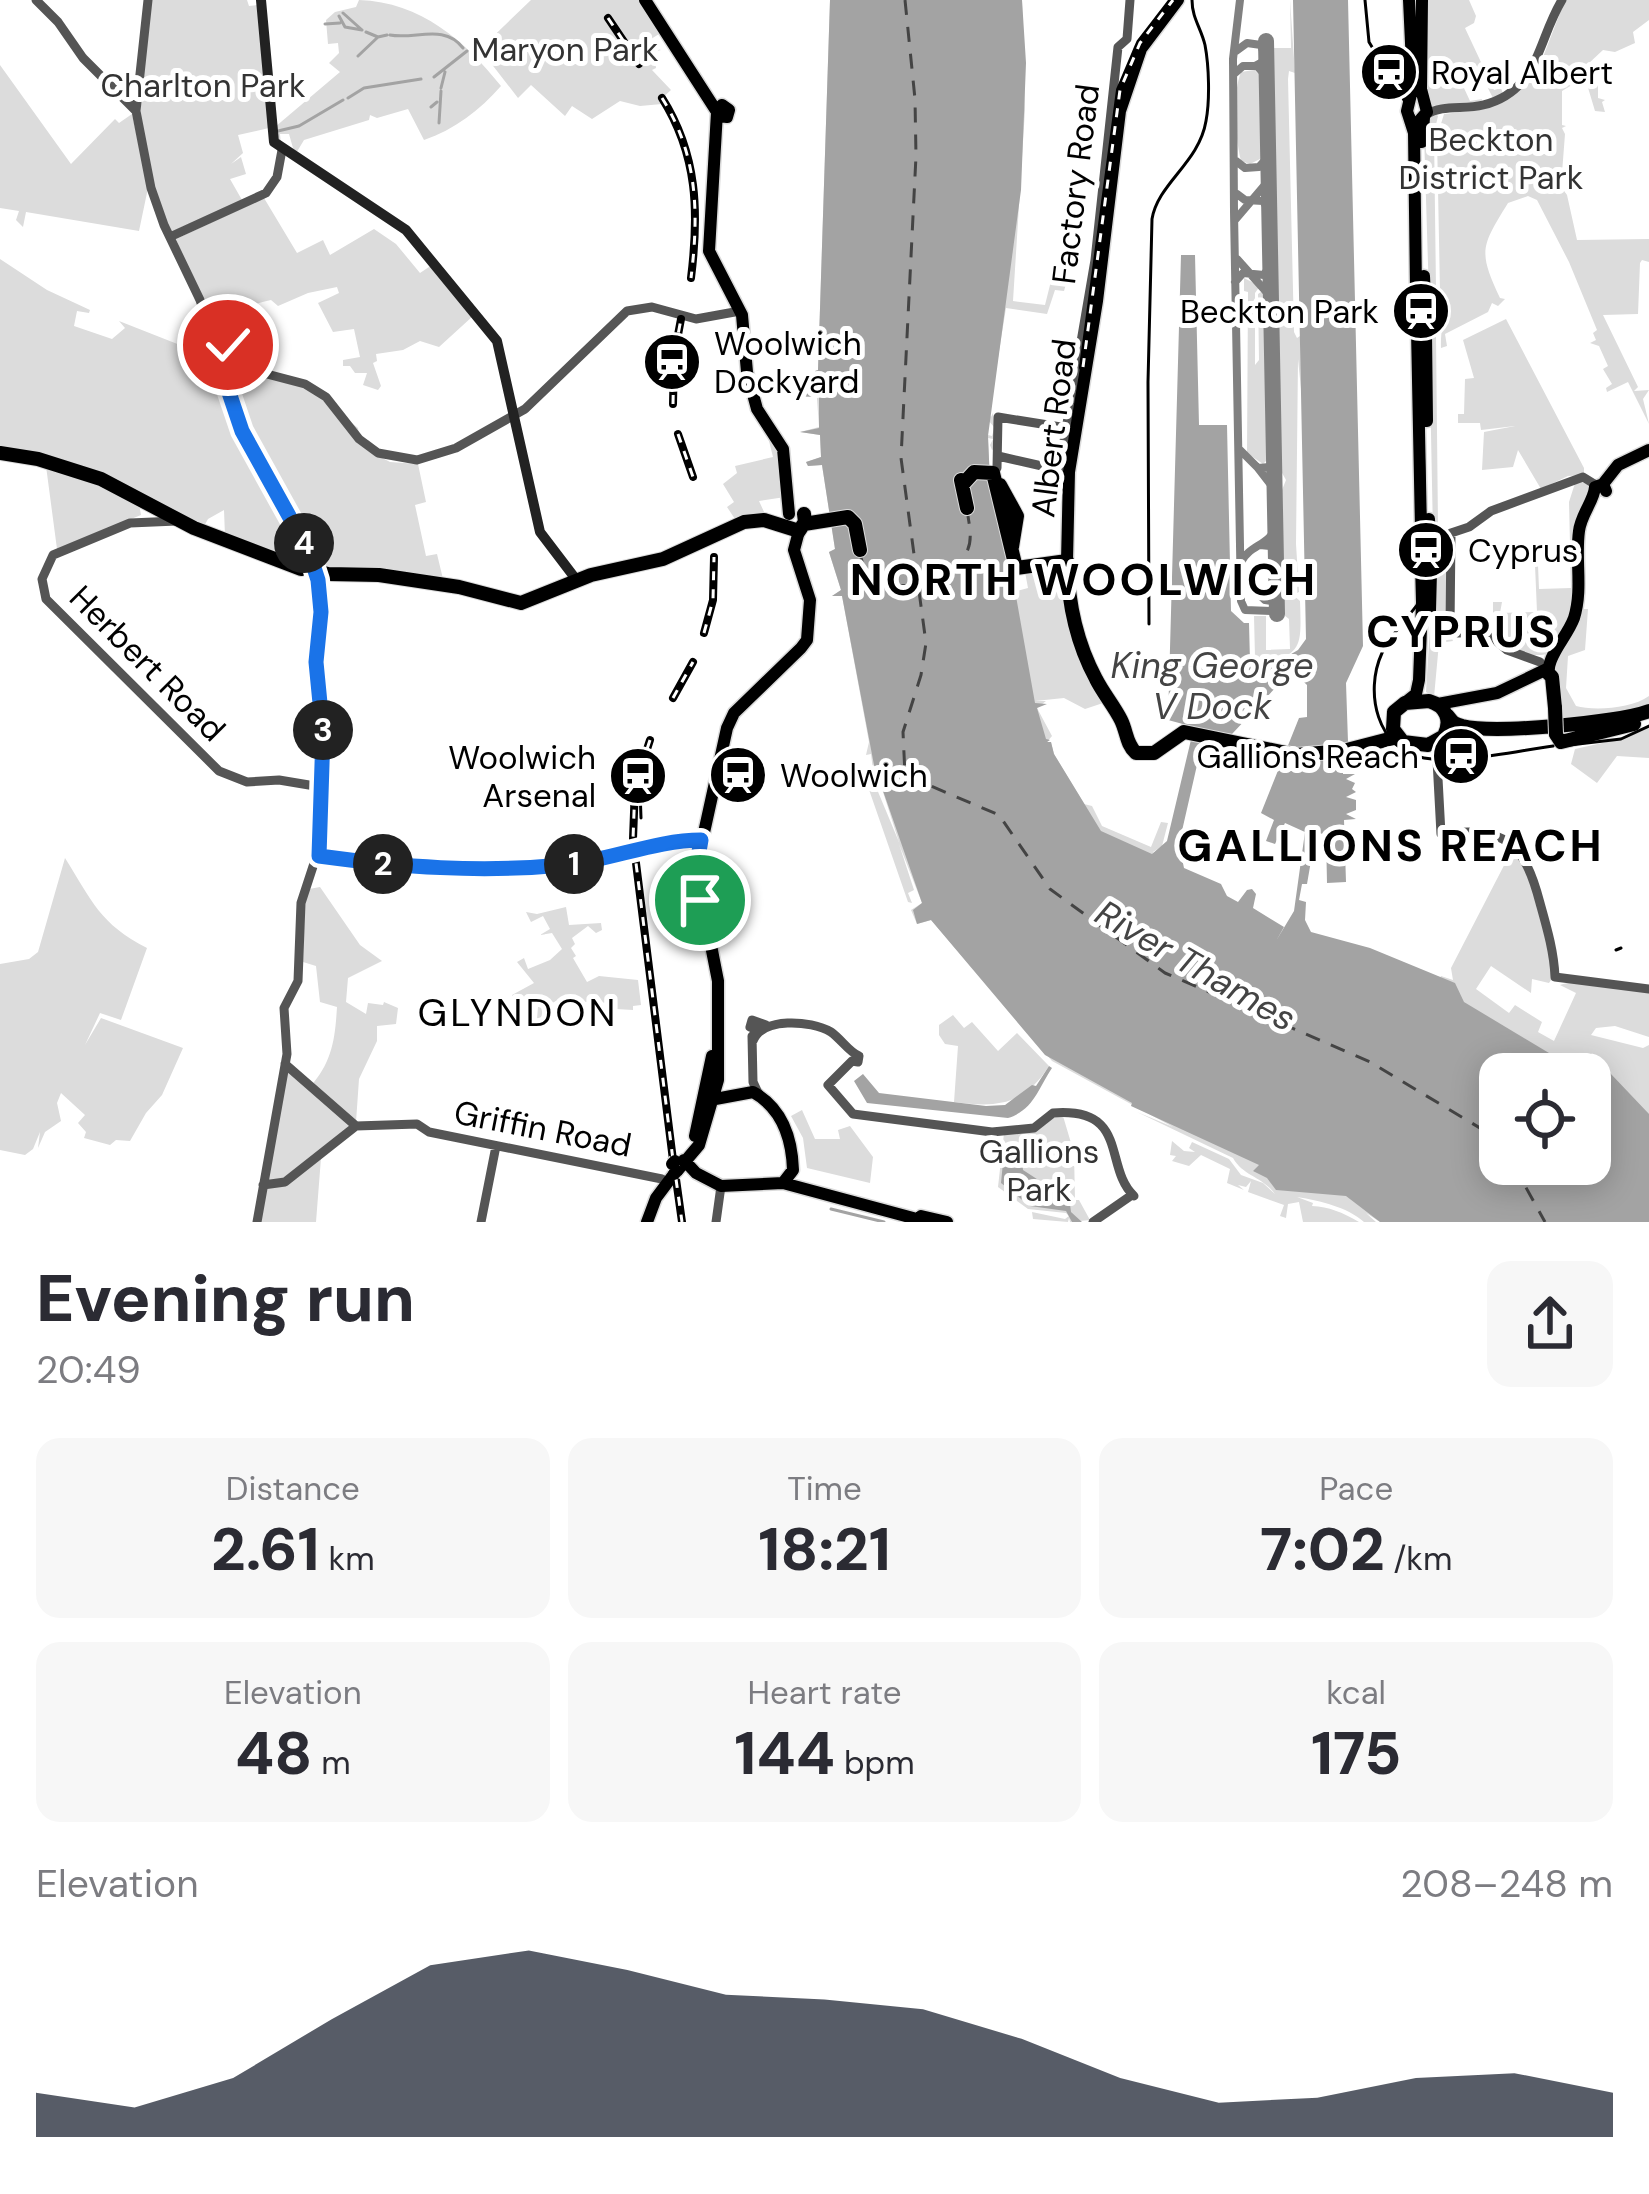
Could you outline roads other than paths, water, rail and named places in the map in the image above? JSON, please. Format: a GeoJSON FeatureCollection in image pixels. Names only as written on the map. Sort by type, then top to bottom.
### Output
{"type":"FeatureCollection","features":[{"type":"Feature","properties":{"kind":"highway"},"geometry":{"type":"LineString","coordinates":[[0,453],[93,476],[214,536],[314,570],[454,586],[519,600],[591,575],[663,559],[744,522],[795,517]]}},
{"type":"Feature","properties":{"kind":"highway"},"geometry":{"type":"LineString","coordinates":[[967,508],[963,484],[968,472],[997,476]]}},
{"type":"Feature","properties":{"kind":"highway"},"geometry":{"type":"LineString","coordinates":[[997,476],[1014,566],[1025,569],[1066,561]]}},
{"type":"Feature","properties":{"kind":"highway"},"geometry":{"type":"LineString","coordinates":[[997,476],[1017,514],[1012,545],[1015,559],[1025,569]]}},
{"type":"Feature","properties":{"kind":"highway"},"geometry":{"type":"LineString","coordinates":[[519,600],[571,574],[671,552],[743,519],[843,516],[852,520],[860,550]]}},
{"type":"Feature","properties":{"kind":"highway","name":"Albert Road"},"geometry":{"type":"LineString","coordinates":[[1066,561],[1081,644],[1132,750],[1154,753],[1177,734],[1188,733],[1257,749],[1312,755],[1363,746],[1395,732]]}},
{"type":"Feature","properties":{"kind":"highway"},"geometry":{"type":"LineString","coordinates":[[1544,666],[1552,677],[1558,742],[1600,734],[1649,714]]}},
{"type":"Feature","properties":{"kind":"highway"},"geometry":{"type":"LineString","coordinates":[[1405,703],[1441,706],[1460,725],[1493,727],[1602,722],[1649,714],[1600,726],[1455,730],[1423,745],[1410,745],[1395,732],[1394,712],[1405,703]]}},
{"type":"Feature","properties":{"kind":"highway"},"geometry":{"type":"LineString","coordinates":[[1441,706],[1442,738]]}},
{"type":"Feature","properties":{"kind":"main road"},"geometry":{"type":"LineString","coordinates":[[261,0],[273,136],[282,150],[394,220],[499,344],[542,534],[571,574]]}},
{"type":"Feature","properties":{"kind":"main road"},"geometry":{"type":"LineString","coordinates":[[648,0],[720,113],[712,246],[743,311],[758,411],[782,446],[795,517],[794,550],[811,600],[803,645],[731,711],[699,840],[693,875],[711,964],[714,1010],[713,1054],[698,1127]]}},
{"type":"Feature","properties":{"kind":"main road","name":"Albert Road"},"geometry":{"type":"LineString","coordinates":[[1066,561],[1064,471],[1100,284],[1120,111],[1141,49],[1178,0]]}},
{"type":"Feature","properties":{"kind":"main road"},"geometry":{"type":"LineString","coordinates":[[1409,0],[1422,110]]}},
{"type":"Feature","properties":{"kind":"main road"},"geometry":{"type":"LineString","coordinates":[[1421,0],[1422,110],[1414,134],[1427,562],[1423,689],[1441,706],[1508,689],[1544,666],[1564,640],[1577,607],[1583,512],[1614,468],[1649,451]]}},
{"type":"Feature","properties":{"kind":"main road"},"geometry":{"type":"LineString","coordinates":[[1405,703],[1416,694],[1419,680],[1427,562]]}},
{"type":"Feature","properties":{"kind":"main road"},"geometry":{"type":"LineString","coordinates":[[699,840],[696,875],[718,988],[720,1090],[728,1096]]}},
{"type":"Feature","properties":{"kind":"main road"},"geometry":{"type":"LineString","coordinates":[[677,1167],[700,1141],[718,1070]]}},
{"type":"Feature","properties":{"kind":"main road"},"geometry":{"type":"LineString","coordinates":[[646,1222],[698,1127],[706,1102],[753,1090],[785,1127],[793,1171],[803,1184],[946,1222]]}},
{"type":"Feature","properties":{"kind":"main road"},"geometry":{"type":"LineString","coordinates":[[677,1167],[721,1186],[783,1184],[928,1222]]}},
{"type":"Feature","properties":{"kind":"main road"},"geometry":{"type":"LineString","coordinates":[[783,1184],[793,1171]]}},
{"type":"Feature","properties":{"kind":"street"},"geometry":{"type":"LineString","coordinates":[[36,0],[83,58],[136,111]]}},
{"type":"Feature","properties":{"kind":"street"},"geometry":{"type":"LineString","coordinates":[[148,0],[136,111],[151,188],[200,300],[242,431],[314,570],[321,612],[316,662],[323,734],[319,856],[301,903],[298,981],[284,1008],[285,1064],[257,1222]]}},
{"type":"Feature","properties":{"kind":"street","name":"Factory Road"},"geometry":{"type":"LineString","coordinates":[[1064,471],[1095,260],[1118,47],[1126,39],[1130,0]]}},
{"type":"Feature","properties":{"kind":"street"},"geometry":{"type":"LineString","coordinates":[[1422,110],[1485,104],[1516,88],[1540,57],[1562,0]]}},
{"type":"Feature","properties":{"kind":"street"},"geometry":{"type":"LineString","coordinates":[[167,229],[266,193],[277,177],[282,150]]}},
{"type":"Feature","properties":{"kind":"street"},"geometry":{"type":"LineString","coordinates":[[213,345],[228,345],[263,373],[304,384],[326,397],[362,442],[395,459],[417,460],[437,456],[515,415],[627,310],[652,307],[696,320],[743,311]]}},
{"type":"Feature","properties":{"kind":"street"},"geometry":{"type":"LineString","coordinates":[[1064,471],[997,476],[998,417],[1067,428]]}},
{"type":"Feature","properties":{"kind":"street"},"geometry":{"type":"LineString","coordinates":[[1544,666],[1504,648],[1486,632],[1454,632],[1450,624],[1452,538],[1491,511],[1569,479],[1583,477],[1598,488]]}},
{"type":"Feature","properties":{"kind":"street","name":"Herbert Road"},"geometry":{"type":"LineString","coordinates":[[177,520],[119,526],[49,558],[42,584],[52,608],[213,766],[247,782],[275,779],[321,787]]}},
{"type":"Feature","properties":{"kind":"street"},"geometry":{"type":"LineString","coordinates":[[1442,738],[1437,774],[1441,834],[1486,831],[1517,848],[1534,879],[1564,970],[1591,984],[1649,988]]}},
{"type":"Feature","properties":{"kind":"street"},"geometry":{"type":"LineString","coordinates":[[1423,745],[1437,774]]}},
{"type":"Feature","properties":{"kind":"street"},"geometry":{"type":"LineString","coordinates":[[319,856],[473,871],[566,865],[699,840]]}},
{"type":"Feature","properties":{"kind":"street"},"geometry":{"type":"LineString","coordinates":[[753,1090],[758,1029],[823,1028],[853,1058],[828,1085],[853,1114],[990,1132],[1036,1127],[1050,1114],[1078,1114],[1112,1137],[1129,1194],[1093,1222]]}},
{"type":"Feature","properties":{"kind":"street"},"geometry":{"type":"LineString","coordinates":[[262,1185],[285,1182],[356,1126],[285,1064]]}},
{"type":"Feature","properties":{"kind":"street","name":"Griffin Road"},"geometry":{"type":"LineString","coordinates":[[356,1126],[417,1124],[424,1131],[643,1175],[677,1167]]}},
{"type":"Feature","properties":{"kind":"street"},"geometry":{"type":"LineString","coordinates":[[482,1222],[496,1146]]}},
{"type":"Feature","properties":{"kind":"street"},"geometry":{"type":"LineString","coordinates":[[716,1222],[721,1186]]}},
{"type":"Feature","properties":{"kind":"water"},"geometry":{"type":"Polygon","coordinates":[[[830,0],[1022,0],[1026,63],[1021,190],[988,436],[990,483],[1035,703],[1047,704],[1037,708],[1047,742],[1101,831],[1152,854],[1167,841],[1194,727],[1168,720],[1181,255],[1195,255],[1199,425],[1227,425],[1231,611],[1249,623],[1250,662],[1264,670],[1298,650],[1306,639],[1293,0],[1348,0],[1363,646],[1346,683],[1348,742],[1343,747],[1343,774],[1355,774],[1346,779],[1355,783],[1352,789],[1356,792],[1346,797],[1356,800],[1356,810],[1346,814],[1356,819],[1344,820],[1346,882],[1327,883],[1326,835],[1316,832],[1307,884],[1302,884],[1299,900],[1306,902],[1305,920],[1311,932],[1370,948],[1455,983],[1464,1002],[1549,1053],[1479,1053],[1479,1185],[1611,1185],[1611,1074],[1649,1114],[1649,1222],[1380,1222],[1346,1196],[1276,1190],[1253,1171],[1259,1165],[1131,1106],[1045,1055],[931,920],[917,924],[913,910],[922,903],[874,765],[842,596],[832,596],[841,590],[829,552],[835,549],[822,465],[806,462],[821,457],[820,435],[800,432],[819,428],[819,397],[782,396],[788,388],[819,386],[815,371],[830,0]],[[1290,669],[1275,677],[1278,685],[1232,734],[1205,730],[1179,844],[1184,868],[1221,884],[1227,896],[1238,902],[1252,889],[1256,894],[1253,908],[1284,927],[1276,941],[1294,911],[1305,832],[1285,823],[1275,844],[1266,841],[1274,820],[1261,813],[1299,718],[1307,717],[1307,685],[1290,669]]]}},
{"type":"Feature","properties":{"kind":"water"},"geometry":{"type":"Polygon","coordinates":[[[1049,1066],[1030,1104],[1008,1118],[867,1103],[854,1081],[863,1074],[879,1093],[1005,1105],[1036,1086],[1049,1066]]]}},
{"type":"Feature","properties":{"kind":"water"},"geometry":{"type":"Polygon","coordinates":[[[1035,1142],[1022,1161],[1023,1170],[1068,1189],[1071,1212],[1082,1222],[1072,1222],[1066,1211],[1030,1206],[1001,1183],[1004,1152],[1035,1142]]]}},
{"type":"Feature","properties":{"kind":"waterway"},"geometry":{"type":"LineString","coordinates":[[343,13],[362,30]]}},
{"type":"Feature","properties":{"kind":"waterway"},"geometry":{"type":"LineString","coordinates":[[339,16],[345,27],[362,30]]}},
{"type":"Feature","properties":{"kind":"waterway"},"geometry":{"type":"LineString","coordinates":[[325,24],[340,23]]}},
{"type":"Feature","properties":{"kind":"waterway"},"geometry":{"type":"LineString","coordinates":[[366,32],[387,35]]}},
{"type":"Feature","properties":{"kind":"waterway"},"geometry":{"type":"LineString","coordinates":[[390,35],[438,34],[463,48]]}},
{"type":"Feature","properties":{"kind":"waterway"},"geometry":{"type":"LineString","coordinates":[[358,56],[378,37]]}},
{"type":"Feature","properties":{"kind":"waterway"},"geometry":{"type":"LineString","coordinates":[[434,77],[467,51]]}},
{"type":"Feature","properties":{"kind":"waterway"},"geometry":{"type":"LineString","coordinates":[[441,88],[445,72]]}},
{"type":"Feature","properties":{"kind":"waterway"},"geometry":{"type":"LineString","coordinates":[[348,98],[364,88],[421,79]]}},
{"type":"Feature","properties":{"kind":"waterway"},"geometry":{"type":"LineString","coordinates":[[439,123],[441,91]]}},
{"type":"Feature","properties":{"kind":"waterway"},"geometry":{"type":"LineString","coordinates":[[278,131],[299,126],[343,100]]}},
{"type":"Feature","properties":{"kind":"waterway"},"geometry":{"type":"LineString","coordinates":[[431,107],[437,102]]}},
{"type":"Feature","properties":{"kind":"waterway"},"geometry":{"type":"LineString","coordinates":[[831,1209],[884,1222]]}},
{"type":"Feature","properties":{"kind":"tram line"},"geometry":{"type":"LineString","coordinates":[[1149,624],[1152,219],[1162,194],[1195,149],[1206,121],[1206,53],[1192,0]]}},
{"type":"Feature","properties":{"kind":"tram line"},"geometry":{"type":"LineString","coordinates":[[1365,0],[1369,42],[1416,120],[1420,295]]}},
{"type":"Feature","properties":{"kind":"tram line"},"geometry":{"type":"LineString","coordinates":[[1421,329],[1425,534]]}},
{"type":"Feature","properties":{"kind":"tram line"},"geometry":{"type":"LineString","coordinates":[[1420,601],[1382,653],[1374,685],[1379,717],[1395,744],[1408,753],[1438,759],[1553,746]]}},
{"type":"Feature","properties":{"kind":"tram line"},"geometry":{"type":"LineString","coordinates":[[1561,746],[1621,739],[1649,726]]}},
{"type":"Feature","properties":{"kind":"tram line"},"geometry":{"type":"LineString","coordinates":[[640,790],[641,818]]}},
{"type":"Feature","properties":{"kind":"tram line"},"geometry":{"type":"LineString","coordinates":[[1616,950],[1621,948]]}},
{"type":"Feature","properties":{"kind":"railway"},"geometry":{"type":"LineString","coordinates":[[1083,367],[1120,90],[1140,43],[1173,0]]}},
{"type":"Feature","properties":{"kind":"railway"},"geometry":{"type":"LineString","coordinates":[[608,18],[639,64]]}},
{"type":"Feature","properties":{"kind":"railway"},"geometry":{"type":"LineString","coordinates":[[662,98],[683,141],[693,185],[691,278]]}},
{"type":"Feature","properties":{"kind":"railway"},"geometry":{"type":"LineString","coordinates":[[673,404],[681,319]]}},
{"type":"Feature","properties":{"kind":"railway"},"geometry":{"type":"LineString","coordinates":[[678,434],[693,477]]}},
{"type":"Feature","properties":{"kind":"railway"},"geometry":{"type":"LineString","coordinates":[[704,633],[713,600],[714,557]]}},
{"type":"Feature","properties":{"kind":"railway"},"geometry":{"type":"LineString","coordinates":[[673,698],[693,662]]}},
{"type":"Feature","properties":{"kind":"railway"},"geometry":{"type":"LineString","coordinates":[[650,740],[635,786],[633,839],[673,1160]]}},
{"type":"Feature","properties":{"kind":"railway"},"geometry":{"type":"LineString","coordinates":[[676,1179],[682,1222]]}},
{"type":"Feature","properties":{"kind":"place","name":"Royal Albert"},"geometry":{"type":"Point","coordinates":[1389,72]}},
{"type":"Feature","properties":{"kind":"place","name":"Beckton Park"},"geometry":{"type":"Point","coordinates":[1421,311]}},
{"type":"Feature","properties":{"kind":"place","name":"Woolwich Dockyard"},"geometry":{"type":"Point","coordinates":[672,362]}},
{"type":"Feature","properties":{"kind":"place","name":"Cyprus"},"geometry":{"type":"Point","coordinates":[1426,550]}},
{"type":"Feature","properties":{"kind":"place","name":"Gallions Reach"},"geometry":{"type":"Point","coordinates":[1461,756]}},
{"type":"Feature","properties":{"kind":"place","name":"Woolwich"},"geometry":{"type":"Point","coordinates":[738,775]}},
{"type":"Feature","properties":{"kind":"place","name":"Woolwich Arsenal"},"geometry":{"type":"Point","coordinates":[638,776]}},
{"type":"Feature","properties":{"kind":"district","name":"NORTH WOOLWICH"},"geometry":{"type":"Point","coordinates":[1084,579]}},
{"type":"Feature","properties":{"kind":"district","name":"CYPRUS"},"geometry":{"type":"Point","coordinates":[1462,631]}},
{"type":"Feature","properties":{"kind":"district","name":"GALLIONS REACH"},"geometry":{"type":"Point","coordinates":[1391,845]}},
{"type":"Feature","properties":{"kind":"district","name":"GLYNDON"},"geometry":{"type":"Point","coordinates":[518,1012]}},
{"type":"Feature","properties":{"kind":"park label","name":"Maryon Park"},"geometry":{"type":"Point","coordinates":[565,49]}},
{"type":"Feature","properties":{"kind":"park label","name":"Charlton Park"},"geometry":{"type":"Point","coordinates":[203,85]}},
{"type":"Feature","properties":{"kind":"park label","name":"Beckton District Park"},"geometry":{"type":"Point","coordinates":[1491,158]}},
{"type":"Feature","properties":{"kind":"park label","name":"Gallions Park"},"geometry":{"type":"Point","coordinates":[1039,1170]}},
{"type":"Feature","properties":{"kind":"water label","name":"King George V Dock"},"geometry":{"type":"Point","coordinates":[1212,686]}},
{"type":"Feature","properties":{"kind":"water label","name":"River Thames"},"geometry":{"type":"Point","coordinates":[1196,965]}}]}
